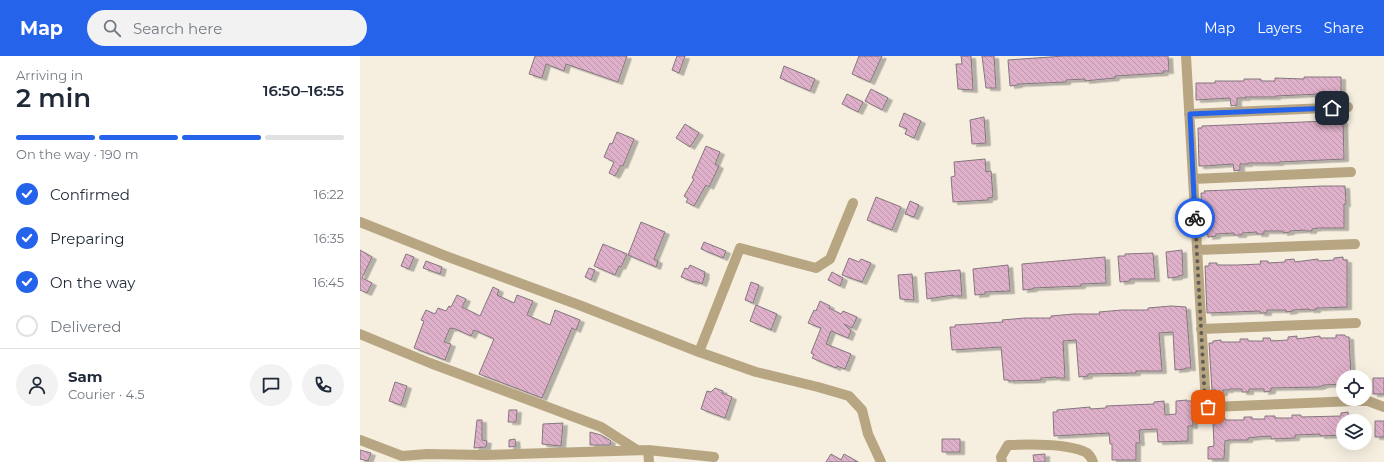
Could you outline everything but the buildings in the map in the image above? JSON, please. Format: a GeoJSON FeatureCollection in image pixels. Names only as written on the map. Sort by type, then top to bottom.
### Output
{"type":"FeatureCollection","features":[{"type":"Feature","properties":{"kind":"street"},"geometry":{"type":"LineString","coordinates":[[1186,56],[1206,405],[1208,407],[1368,401],[1384,407]]}},
{"type":"Feature","properties":{"kind":"street"},"geometry":{"type":"LineString","coordinates":[[1190,114],[1348,107]]}},
{"type":"Feature","properties":{"kind":"street"},"geometry":{"type":"LineString","coordinates":[[1193,179],[1351,172]]}},
{"type":"Feature","properties":{"kind":"street"},"geometry":{"type":"LineString","coordinates":[[699,352],[740,248],[816,268],[830,259],[853,203]]}},
{"type":"Feature","properties":{"kind":"street"},"geometry":{"type":"LineString","coordinates":[[360,222],[699,352],[756,372],[849,396],[862,410],[868,434],[881,462]]}},
{"type":"Feature","properties":{"kind":"street"},"geometry":{"type":"LineString","coordinates":[[1197,250],[1355,244]]}},
{"type":"Feature","properties":{"kind":"street"},"geometry":{"type":"LineString","coordinates":[[1201,328],[1356,323]]}},
{"type":"Feature","properties":{"kind":"street"},"geometry":{"type":"LineString","coordinates":[[360,334],[430,363],[601,427],[637,450]]}},
{"type":"Feature","properties":{"kind":"street"},"geometry":{"type":"LineString","coordinates":[[360,440],[401,459],[427,454],[485,455],[637,450],[714,457]]}},
{"type":"Feature","properties":{"kind":"street"},"geometry":{"type":"LineString","coordinates":[[1002,462],[1001,456],[1008,445],[1029,444],[1062,446],[1084,451],[1090,456],[1093,462]]}},
{"type":"Feature","properties":{"kind":"street"},"geometry":{"type":"LineString","coordinates":[[648,450],[649,462]]}},
{"type":"Feature","properties":{"kind":"way so far"},"geometry":{"type":"LineString","coordinates":[[1195,218],[1205,401],[1208,407]]}},
{"type":"Feature","properties":{"kind":"route"},"geometry":{"type":"LineString","coordinates":[[1195,218],[1190,114],[1332,108]]}}]}
